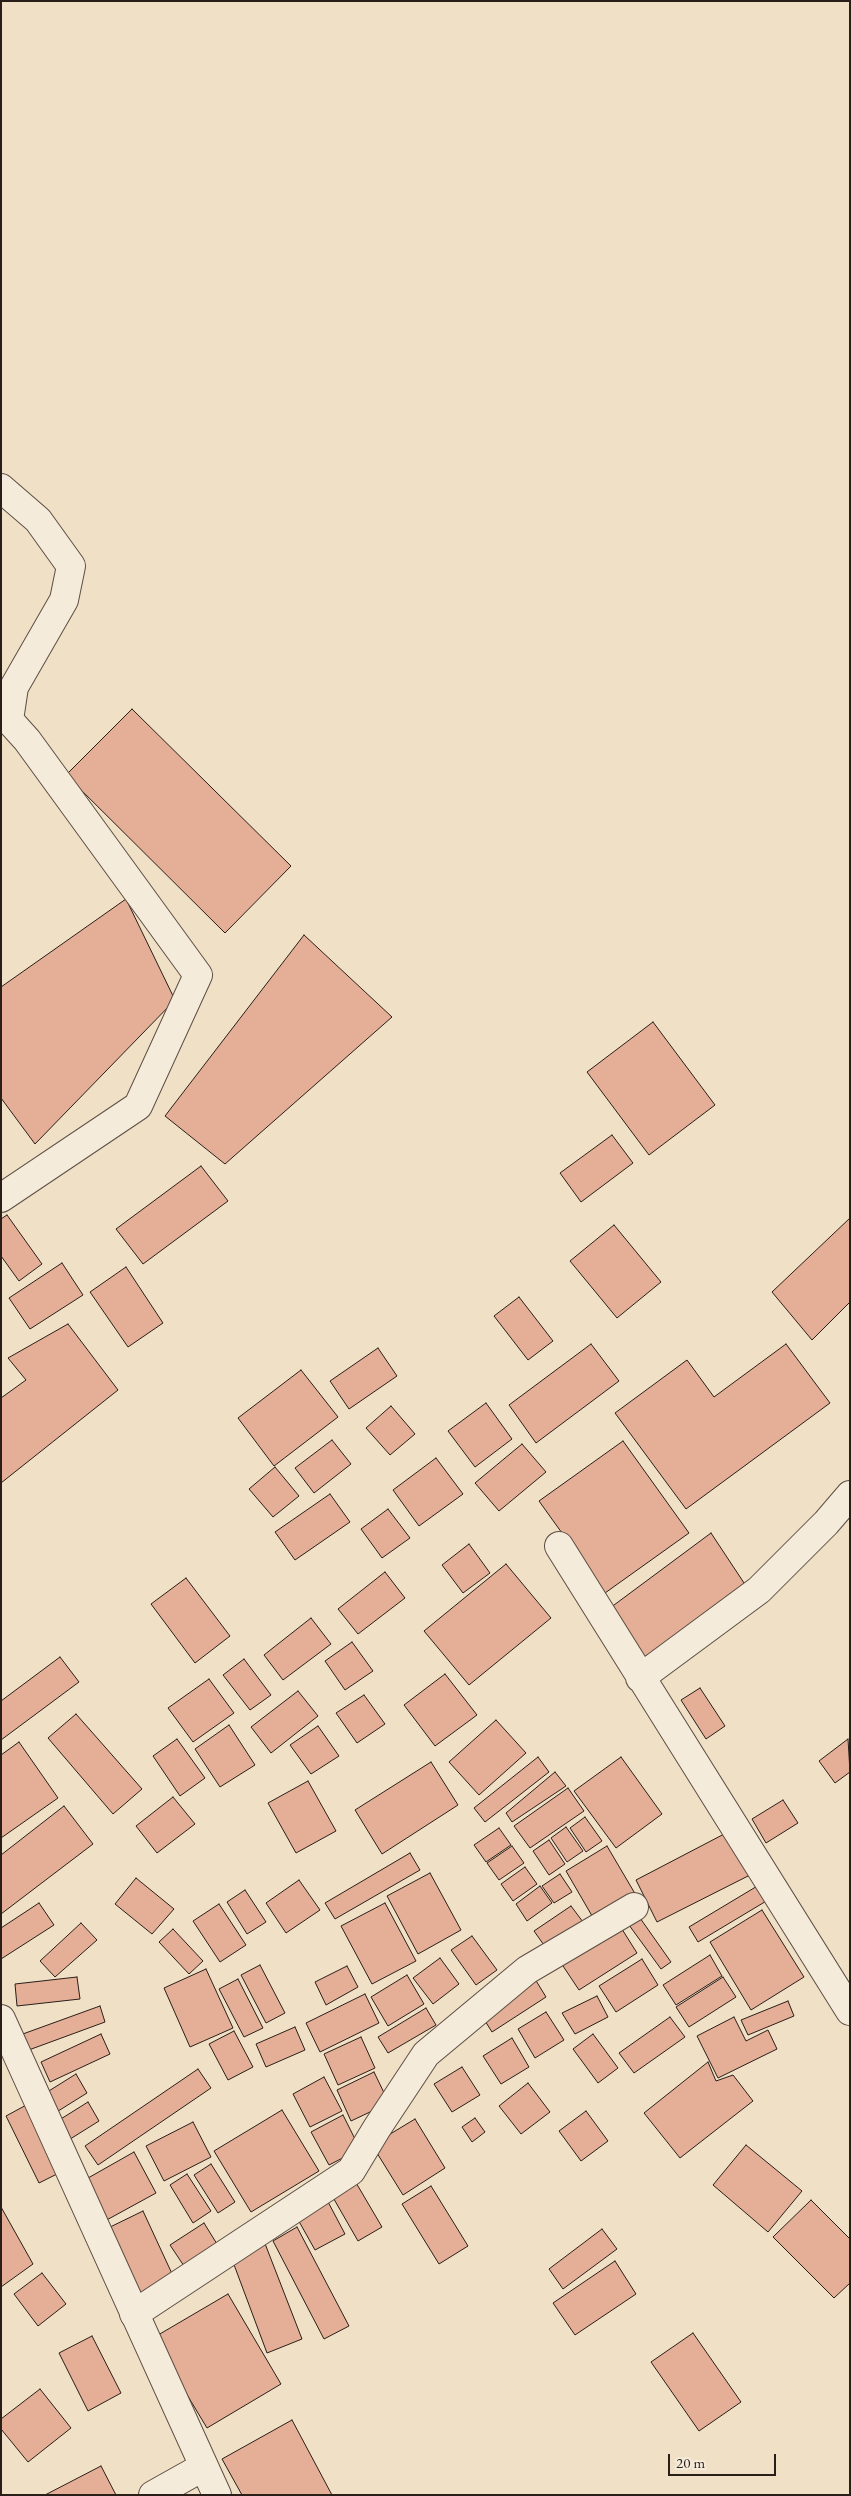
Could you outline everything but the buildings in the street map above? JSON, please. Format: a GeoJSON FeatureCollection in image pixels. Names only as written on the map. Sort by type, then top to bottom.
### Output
{"type":"FeatureCollection","features":[{"type":"Feature","properties":{"kind":"street"},"geometry":{"type":"LineString","coordinates":[[1,488],[38,520],[71,566],[64,600],[14,687],[9,720],[27,740],[198,975],[138,1106],[1,1198]]}},
{"type":"Feature","properties":{"kind":"street"},"geometry":{"type":"LineString","coordinates":[[640,1678],[759,1590],[826,1523],[850,1495]]}},
{"type":"Feature","properties":{"kind":"street"},"geometry":{"type":"LineString","coordinates":[[558,1546],[850,2011]]}},
{"type":"Feature","properties":{"kind":"street"},"geometry":{"type":"LineString","coordinates":[[134,2314],[352,2171],[377,2128],[426,2054],[527,1970],[634,1907]]}},
{"type":"Feature","properties":{"kind":"street"},"geometry":{"type":"LineString","coordinates":[[1,2019],[217,2495]]}},
{"type":"Feature","properties":{"kind":"street"},"geometry":{"type":"LineString","coordinates":[[153,2495],[203,2467]]}}]}
